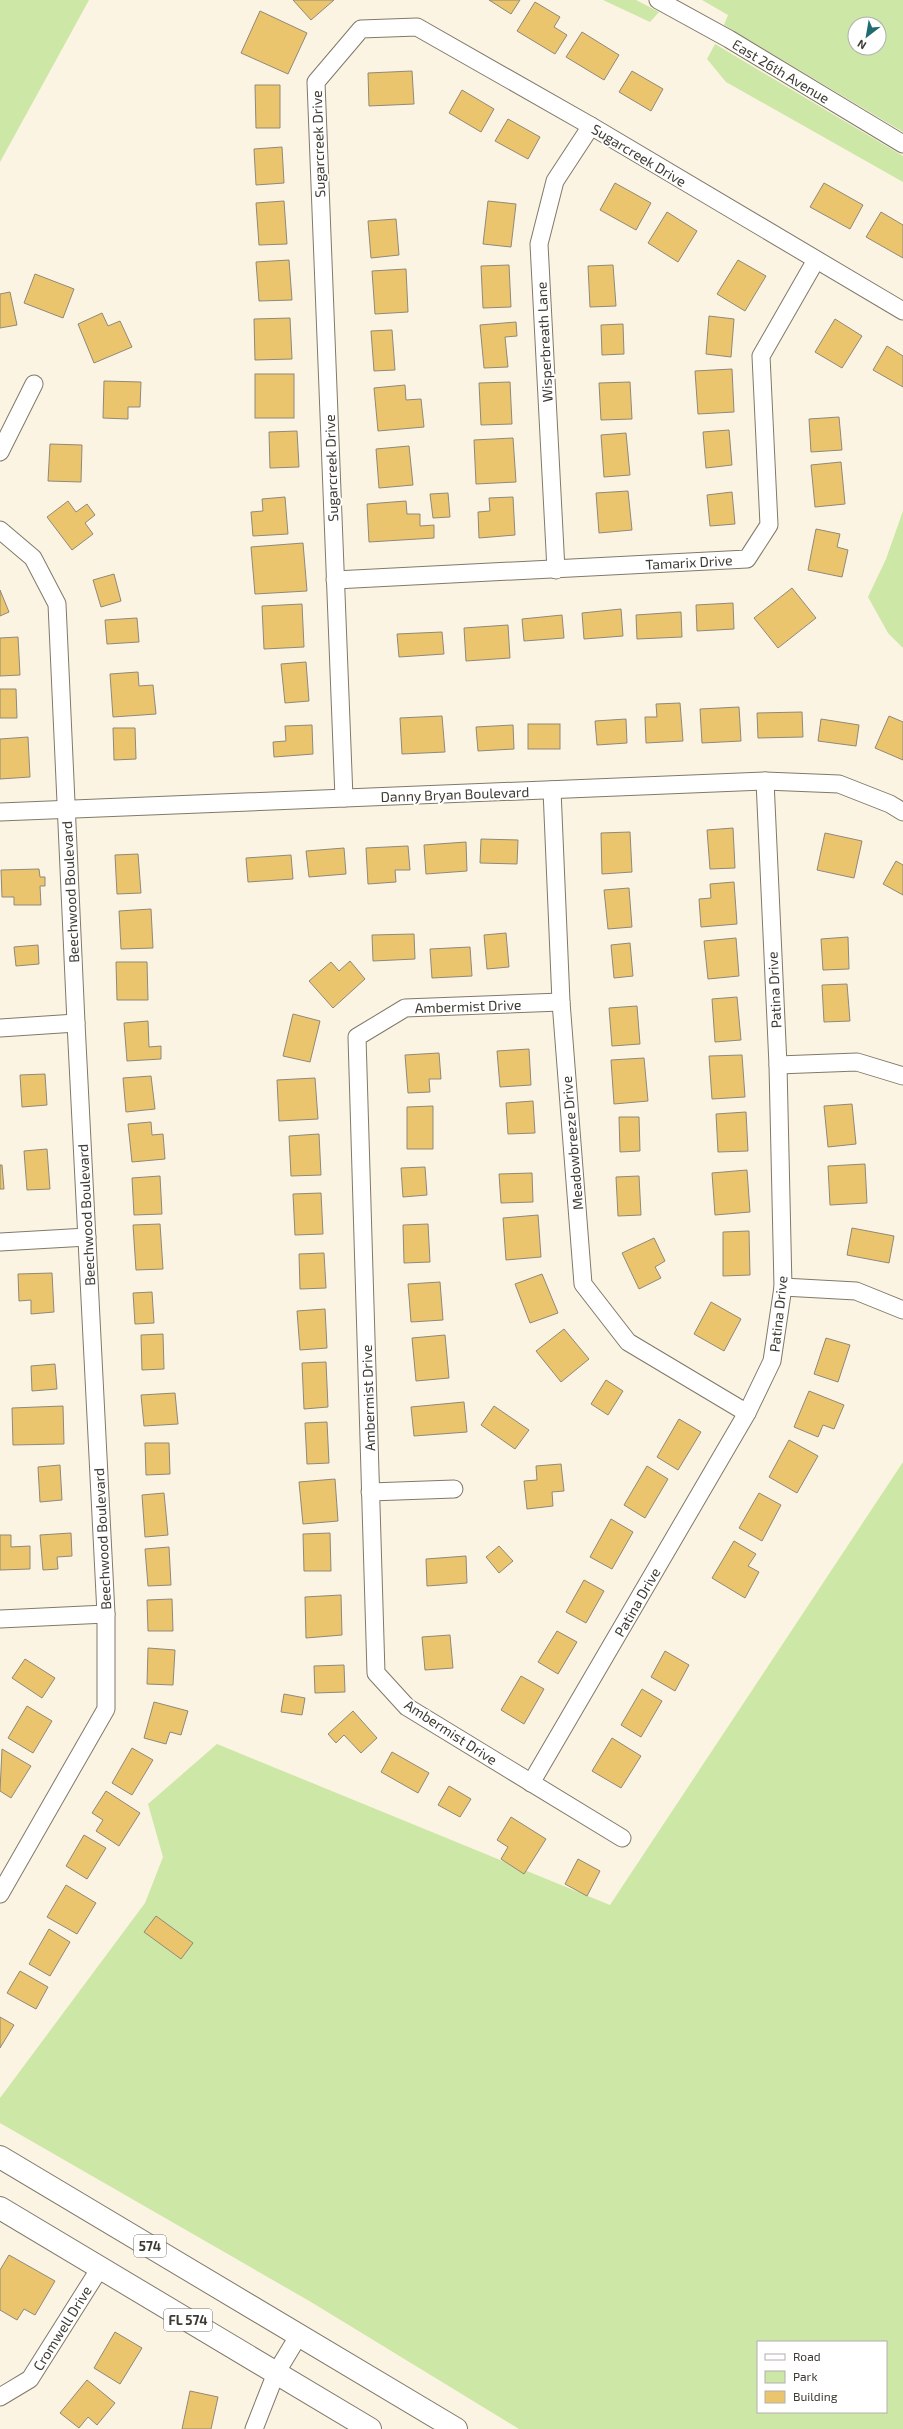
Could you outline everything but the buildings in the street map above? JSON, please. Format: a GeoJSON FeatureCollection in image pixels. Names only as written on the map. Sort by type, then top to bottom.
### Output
{"type":"FeatureCollection","features":[{"type":"Feature","properties":{"kind":"main road","name":"574"},"geometry":{"type":"LineString","coordinates":[[0,2157],[456,2429]]}},
{"type":"Feature","properties":{"kind":"main road","name":"FL 574"},"geometry":{"type":"LineString","coordinates":[[0,2208],[370,2429]]}},
{"type":"Feature","properties":{"kind":"street","name":"East 26th Avenue"},"geometry":{"type":"LineString","coordinates":[[658,0],[729,39],[903,144]]}},
{"type":"Feature","properties":{"kind":"street","name":"Sugarcreek Drive"},"geometry":{"type":"LineString","coordinates":[[344,798],[316,82],[361,29],[417,27],[591,126],[903,311]]}},
{"type":"Feature","properties":{"kind":"street","name":"Wisperbreath Lane"},"geometry":{"type":"LineString","coordinates":[[556,570],[539,244],[555,181],[591,126]]}},
{"type":"Feature","properties":{"kind":"street","name":"Tamarix Drive"},"geometry":{"type":"LineString","coordinates":[[335,580],[556,570],[747,559],[769,525],[761,356],[816,260]]}},
{"type":"Feature","properties":{"kind":"street"},"geometry":{"type":"LineString","coordinates":[[0,452],[34,384]]}},
{"type":"Feature","properties":{"kind":"street","name":"Beechwood Boulevard"},"geometry":{"type":"LineString","coordinates":[[0,530],[33,558],[57,604],[76,1023],[106,1614],[106,1709],[0,1894]]}},
{"type":"Feature","properties":{"kind":"street","name":"Danny Bryan Boulevard"},"geometry":{"type":"LineString","coordinates":[[0,812],[765,781],[839,784],[903,812]]}},
{"type":"Feature","properties":{"kind":"street","name":"Patina Drive"},"geometry":{"type":"LineString","coordinates":[[531,1783],[747,1413],[772,1361],[783,1287],[778,1065],[765,781]]}},
{"type":"Feature","properties":{"kind":"street","name":"Meadowbreeze Drive"},"geometry":{"type":"LineString","coordinates":[[552,790],[561,1002],[583,1284],[628,1342],[747,1413]]}},
{"type":"Feature","properties":{"kind":"street","name":"Ambermist Drive"},"geometry":{"type":"LineString","coordinates":[[561,1002],[405,1008],[357,1036],[376,1673],[407,1707],[622,1838]]}},
{"type":"Feature","properties":{"kind":"street"},"geometry":{"type":"LineString","coordinates":[[0,1028],[76,1023]]}},
{"type":"Feature","properties":{"kind":"street"},"geometry":{"type":"LineString","coordinates":[[778,1065],[857,1062],[903,1076]]}},
{"type":"Feature","properties":{"kind":"street"},"geometry":{"type":"LineString","coordinates":[[0,1242],[88,1237]]}},
{"type":"Feature","properties":{"kind":"street"},"geometry":{"type":"LineString","coordinates":[[783,1287],[856,1291],[903,1310]]}},
{"type":"Feature","properties":{"kind":"street"},"geometry":{"type":"LineString","coordinates":[[370,1492],[454,1488]]}},
{"type":"Feature","properties":{"kind":"street"},"geometry":{"type":"LineString","coordinates":[[0,1619],[106,1614]]}},
{"type":"Feature","properties":{"kind":"street","name":"Cromwell Drive"},"geometry":{"type":"LineString","coordinates":[[0,2397],[30,2379],[100,2268]]}},
{"type":"Feature","properties":{"kind":"street"},"geometry":{"type":"LineString","coordinates":[[254,2429],[276,2373],[299,2335]]}},
{"type":"Feature","properties":{"kind":"green space"},"geometry":{"type":"Polygon","coordinates":[[[0,0],[89,0],[0,162],[0,0]]]}},
{"type":"Feature","properties":{"kind":"green space"},"geometry":{"type":"Polygon","coordinates":[[[603,0],[636,0],[659,12],[650,22],[603,0]]]}},
{"type":"Feature","properties":{"kind":"green space"},"geometry":{"type":"Polygon","coordinates":[[[702,0],[903,0],[903,132],[724,25],[728,15],[702,0]]]}},
{"type":"Feature","properties":{"kind":"green space"},"geometry":{"type":"Polygon","coordinates":[[[715,44],[903,156],[903,182],[726,82],[707,59],[715,44]]]}},
{"type":"Feature","properties":{"kind":"green space"},"geometry":{"type":"Polygon","coordinates":[[[903,511],[903,648],[888,633],[868,597],[886,559],[903,511]]]}},
{"type":"Feature","properties":{"kind":"green space"},"geometry":{"type":"Polygon","coordinates":[[[903,1462],[903,2429],[519,2429],[311,2302],[0,2123],[0,2098],[145,1903],[163,1857],[148,1804],[217,1744],[610,1905],[903,1462]]]}}]}
